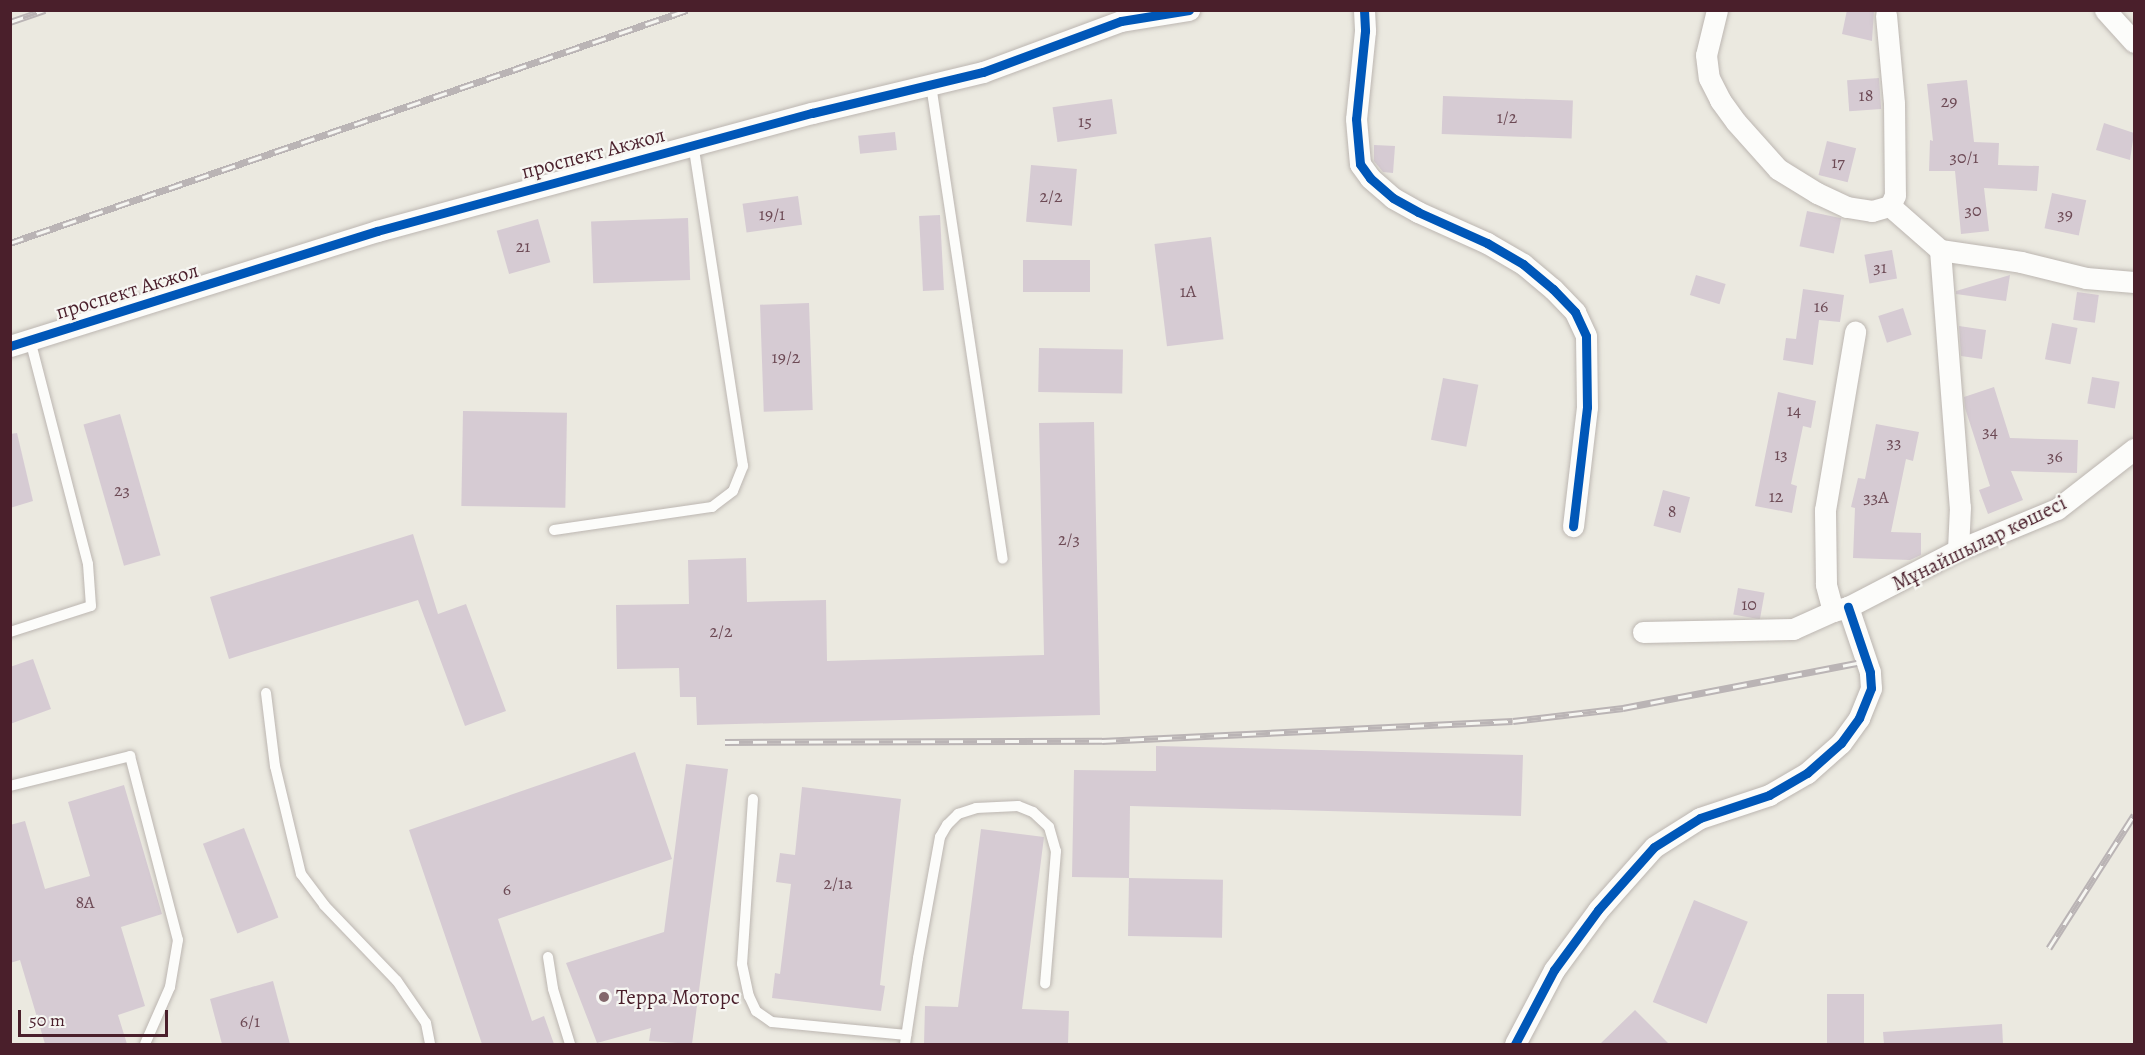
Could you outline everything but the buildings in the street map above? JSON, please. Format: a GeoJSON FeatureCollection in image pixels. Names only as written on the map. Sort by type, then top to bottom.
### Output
{"type":"FeatureCollection","features":[{"type":"Feature","properties":{"kind":"street","name":"проспект Акжол"},"geometry":{"type":"LineString","coordinates":[[20,343],[377,231],[693,144],[931,85],[1019,60],[1121,21],[1189,10]]}},
{"type":"Feature","properties":{"kind":"street"},"geometry":{"type":"LineString","coordinates":[[1364,10],[1365,31],[1356,119],[1360,164],[1370,178],[1393,198],[1418,212],[1487,243],[1523,264],[1553,289],[1575,312],[1586,336],[1587,407],[1573,526]]}},
{"type":"Feature","properties":{"kind":"street"},"geometry":{"type":"LineString","coordinates":[[1717,10],[1706,55],[1709,78],[1720,100],[1736,122],[1778,169],[1817,193],[1856,208],[1872,211],[1890,206]]}},
{"type":"Feature","properties":{"kind":"street"},"geometry":{"type":"LineString","coordinates":[[2105,10],[2134,42]]}},
{"type":"Feature","properties":{"kind":"street"},"geometry":{"type":"LineString","coordinates":[[1886,15],[1894,103],[1895,195],[1890,206]]}},
{"type":"Feature","properties":{"kind":"street"},"geometry":{"type":"LineString","coordinates":[[1890,206],[1940,250],[2021,262],[2086,278],[2134,282]]}},
{"type":"Feature","properties":{"kind":"street"},"geometry":{"type":"LineString","coordinates":[[1940,250],[1960,507],[1958,550]]}},
{"type":"Feature","properties":{"kind":"street"},"geometry":{"type":"LineString","coordinates":[[1515,1044],[1554,970],[1598,910],[1654,847],[1700,818],[1769,795],[1807,773],[1841,743],[1859,718],[1871,688],[1870,672],[1826,584],[1825,510],[1855,332]]}},
{"type":"Feature","properties":{"kind":"street","name":"Мұнайшылар көшесі"},"geometry":{"type":"LineString","coordinates":[[1643,632],[1792,629],[1840,609],[1958,550],[2057,509],[2134,449]]}},
{"type":"Feature","properties":{"kind":"lane"},"geometry":{"type":"LineString","coordinates":[[931,85],[1003,559]]}},
{"type":"Feature","properties":{"kind":"lane"},"geometry":{"type":"LineString","coordinates":[[554,530],[712,507],[733,491],[743,466],[693,144]]}},
{"type":"Feature","properties":{"kind":"lane"},"geometry":{"type":"LineString","coordinates":[[10,632],[91,606],[88,564],[20,343]]}},
{"type":"Feature","properties":{"kind":"lane"},"geometry":{"type":"LineString","coordinates":[[266,693],[275,766],[301,874],[324,905],[397,981],[426,1023],[430,1044]]}},
{"type":"Feature","properties":{"kind":"lane"},"geometry":{"type":"LineString","coordinates":[[10,786],[130,756],[178,940],[170,987],[145,1044]]}},
{"type":"Feature","properties":{"kind":"lane"},"geometry":{"type":"LineString","coordinates":[[753,799],[742,964],[749,996],[756,1011],[772,1022],[906,1040],[940,837],[947,825],[958,814],[976,808],[1018,806],[1033,812],[1049,828],[1056,851],[1046,984]]}},
{"type":"Feature","properties":{"kind":"lane"},"geometry":{"type":"LineString","coordinates":[[548,957],[553,989],[570,1044]]}},
{"type":"Feature","properties":{"kind":"railway"},"geometry":{"type":"LineString","coordinates":[[10,22],[45,10]]}},
{"type":"Feature","properties":{"kind":"railway"},"geometry":{"type":"LineString","coordinates":[[10,243],[687,10]]}},
{"type":"Feature","properties":{"kind":"railway"},"geometry":{"type":"LineString","coordinates":[[725,742],[1102,741],[1513,721],[1623,708],[1857,663]]}},
{"type":"Feature","properties":{"kind":"railway"},"geometry":{"type":"LineString","coordinates":[[2049,948],[2134,815]]}},
{"type":"Feature","properties":{"kind":"cycle path"},"geometry":{"type":"LineString","coordinates":[[10,346],[377,231],[812,113],[983,72],[1121,21],[1189,10]]}},
{"type":"Feature","properties":{"kind":"cycle path"},"geometry":{"type":"LineString","coordinates":[[1364,10],[1365,31],[1356,119],[1360,164],[1370,178],[1393,198],[1418,212],[1487,243],[1523,264],[1553,289],[1575,312],[1586,336],[1587,407],[1573,526]]}},
{"type":"Feature","properties":{"kind":"cycle path"},"geometry":{"type":"LineString","coordinates":[[1515,1044],[1554,970],[1598,910],[1654,847],[1700,818],[1769,795],[1807,773],[1841,743],[1859,718],[1871,688],[1870,672],[1848,607]]}},
{"type":"Feature","properties":{"kind":"place","name":"Терра Моторс"},"geometry":{"type":"Point","coordinates":[604,997]}}]}
